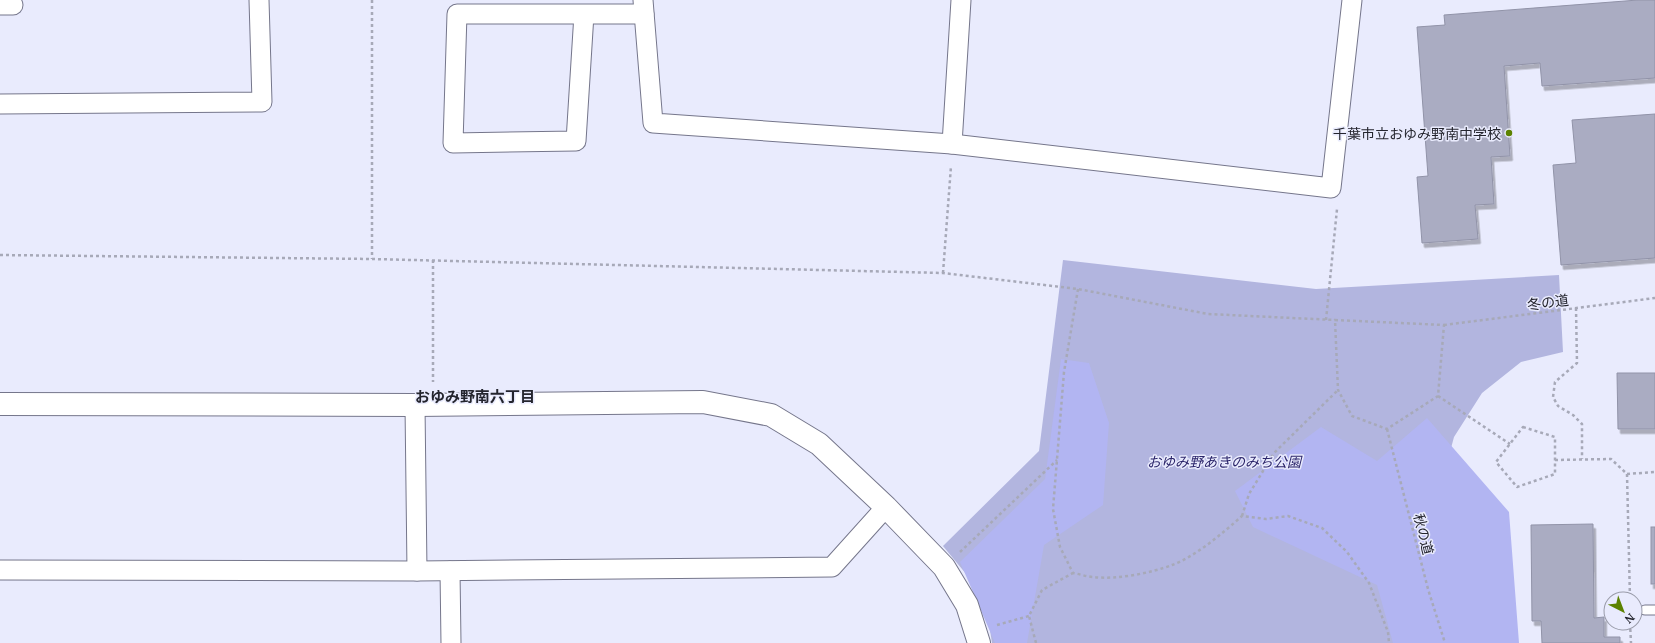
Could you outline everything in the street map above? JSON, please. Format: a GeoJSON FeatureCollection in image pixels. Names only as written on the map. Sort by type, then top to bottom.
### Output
{"type":"FeatureCollection","features":[{"type":"Feature","properties":{"kind":"street"},"geometry":{"type":"LineString","coordinates":[[0,104],[262,102],[259,0]]}},
{"type":"Feature","properties":{"kind":"street"},"geometry":{"type":"LineString","coordinates":[[952,144],[961,0]]}},
{"type":"Feature","properties":{"kind":"street"},"geometry":{"type":"LineString","coordinates":[[584,14],[576,141],[453,143],[457,14],[584,14],[643,7],[653,123],[952,144],[1331,188],[1352,0]]}},
{"type":"Feature","properties":{"kind":"street"},"geometry":{"type":"LineString","coordinates":[[0,404],[415,405],[703,402],[771,415],[819,444],[886,507],[944,567],[967,605],[978,637]]}},
{"type":"Feature","properties":{"kind":"street"},"geometry":{"type":"LineString","coordinates":[[415,405],[417,572]]}},
{"type":"Feature","properties":{"kind":"street"},"geometry":{"type":"LineString","coordinates":[[0,570],[417,572],[832,567],[886,507]]}},
{"type":"Feature","properties":{"kind":"street"},"geometry":{"type":"LineString","coordinates":[[450,571],[451,643]]}},
{"type":"Feature","properties":{"kind":"lane"},"geometry":{"type":"LineString","coordinates":[[1645,610],[1655,610]]}},
{"type":"Feature","properties":{"kind":"path"},"geometry":{"type":"LineString","coordinates":[[372,0],[372,259]]}},
{"type":"Feature","properties":{"kind":"path"},"geometry":{"type":"LineString","coordinates":[[943,273],[952,144]]}},
{"type":"Feature","properties":{"kind":"path"},"geometry":{"type":"LineString","coordinates":[[1326,320],[1339,195],[1331,188]]}},
{"type":"Feature","properties":{"kind":"path","name":"冬の道"},"geometry":{"type":"LineString","coordinates":[[0,255],[372,259],[943,273],[1078,289],[1208,314],[1444,325],[1655,298]]}},
{"type":"Feature","properties":{"kind":"path"},"geometry":{"type":"LineString","coordinates":[[1073,573],[1060,547],[1053,509],[1064,372],[1078,289]]}},
{"type":"Feature","properties":{"kind":"path"},"geometry":{"type":"LineString","coordinates":[[1576,308],[1577,363],[1556,382],[1553,397],[1558,406],[1573,415],[1582,424],[1582,459]]}},
{"type":"Feature","properties":{"kind":"path"},"geometry":{"type":"LineString","coordinates":[[1335,320],[1338,390],[1352,416],[1387,429],[1438,396]]}},
{"type":"Feature","properties":{"kind":"path"},"geometry":{"type":"LineString","coordinates":[[1438,396],[1444,325]]}},
{"type":"Feature","properties":{"kind":"path"},"geometry":{"type":"LineString","coordinates":[[978,637],[1029,616],[1042,590],[1073,573],[1095,578],[1134,576],[1173,565],[1200,549],[1227,530],[1242,516],[1249,494],[1274,453],[1338,390]]}},
{"type":"Feature","properties":{"kind":"path"},"geometry":{"type":"LineString","coordinates":[[1438,396],[1510,444]]}},
{"type":"Feature","properties":{"kind":"path"},"geometry":{"type":"LineString","coordinates":[[1523,427],[1555,437],[1555,460],[1554,474],[1517,487],[1496,462],[1523,427]]}},
{"type":"Feature","properties":{"kind":"path","name":"秋の道"},"geometry":{"type":"LineString","coordinates":[[1387,429],[1428,590],[1445,643]]}},
{"type":"Feature","properties":{"kind":"path"},"geometry":{"type":"LineString","coordinates":[[1555,460],[1611,459],[1627,474],[1630,591]]}},
{"type":"Feature","properties":{"kind":"path"},"geometry":{"type":"LineString","coordinates":[[944,567],[1057,460]]}},
{"type":"Feature","properties":{"kind":"path"},"geometry":{"type":"LineString","coordinates":[[1627,474],[1655,472]]}},
{"type":"Feature","properties":{"kind":"path"},"geometry":{"type":"LineString","coordinates":[[1242,516],[1266,519],[1288,516],[1322,528],[1347,552],[1369,583],[1388,632],[1389,643]]}},
{"type":"Feature","properties":{"kind":"path"},"geometry":{"type":"LineString","coordinates":[[1029,616],[1036,643]]}},
{"type":"Feature","properties":{"kind":"path"},"geometry":{"type":"LineString","coordinates":[[1630,631],[1631,643]]}},
{"type":"Feature","properties":{"kind":"green space","name":"おゆみ野あきのみち公園"},"geometry":{"type":"Polygon","coordinates":[[[1063,260],[1316,289],[1559,275],[1563,352],[1521,362],[1482,393],[1454,437],[1443,478],[1485,643],[992,643],[990,630],[976,586],[943,546],[1039,451],[1063,260]]]}},
{"type":"Feature","properties":{"kind":"shaded area"},"geometry":{"type":"Polygon","coordinates":[[[1061,359],[1089,363],[1109,423],[1103,505],[1044,545],[1027,643],[995,643],[960,562],[1045,479],[1061,359]]]}},
{"type":"Feature","properties":{"kind":"shaded area"},"geometry":{"type":"Polygon","coordinates":[[[1427,418],[1509,512],[1519,643],[1393,643],[1377,585],[1253,527],[1235,491],[1321,427],[1377,461],[1427,418]]]}},
{"type":"Feature","properties":{"kind":"building"},"geometry":{"type":"Polygon","coordinates":[[[1638,0],[1655,0],[1655,78],[1542,86],[1540,63],[1504,66],[1510,156],[1491,157],[1494,204],[1475,205],[1478,239],[1422,243],[1417,177],[1428,176],[1417,27],[1445,25],[1444,15],[1638,0]]]}},
{"type":"Feature","properties":{"kind":"building"},"geometry":{"type":"Polygon","coordinates":[[[1655,114],[1655,258],[1561,265],[1553,165],[1576,163],[1572,120],[1655,114]]]}},
{"type":"Feature","properties":{"kind":"building"},"geometry":{"type":"Polygon","coordinates":[[[1617,373],[1655,373],[1655,429],[1618,429],[1617,373]]]}},
{"type":"Feature","properties":{"kind":"building"},"geometry":{"type":"Polygon","coordinates":[[[1593,524],[1594,618],[1603,617],[1604,637],[1620,637],[1620,643],[1542,643],[1541,621],[1532,621],[1531,525],[1593,524]]]}},
{"type":"Feature","properties":{"kind":"building"},"geometry":{"type":"Polygon","coordinates":[[[1651,527],[1655,527],[1655,584],[1651,584],[1651,527]]]}},
{"type":"Feature","properties":{"kind":"place","name":"千葉市立おゆみ野南中学校"},"geometry":{"type":"Point","coordinates":[1509,133]}},
{"type":"Feature","properties":{"kind":"district","name":"おゆみ野南六丁目"},"geometry":{"type":"Point","coordinates":[475,396]}}]}
